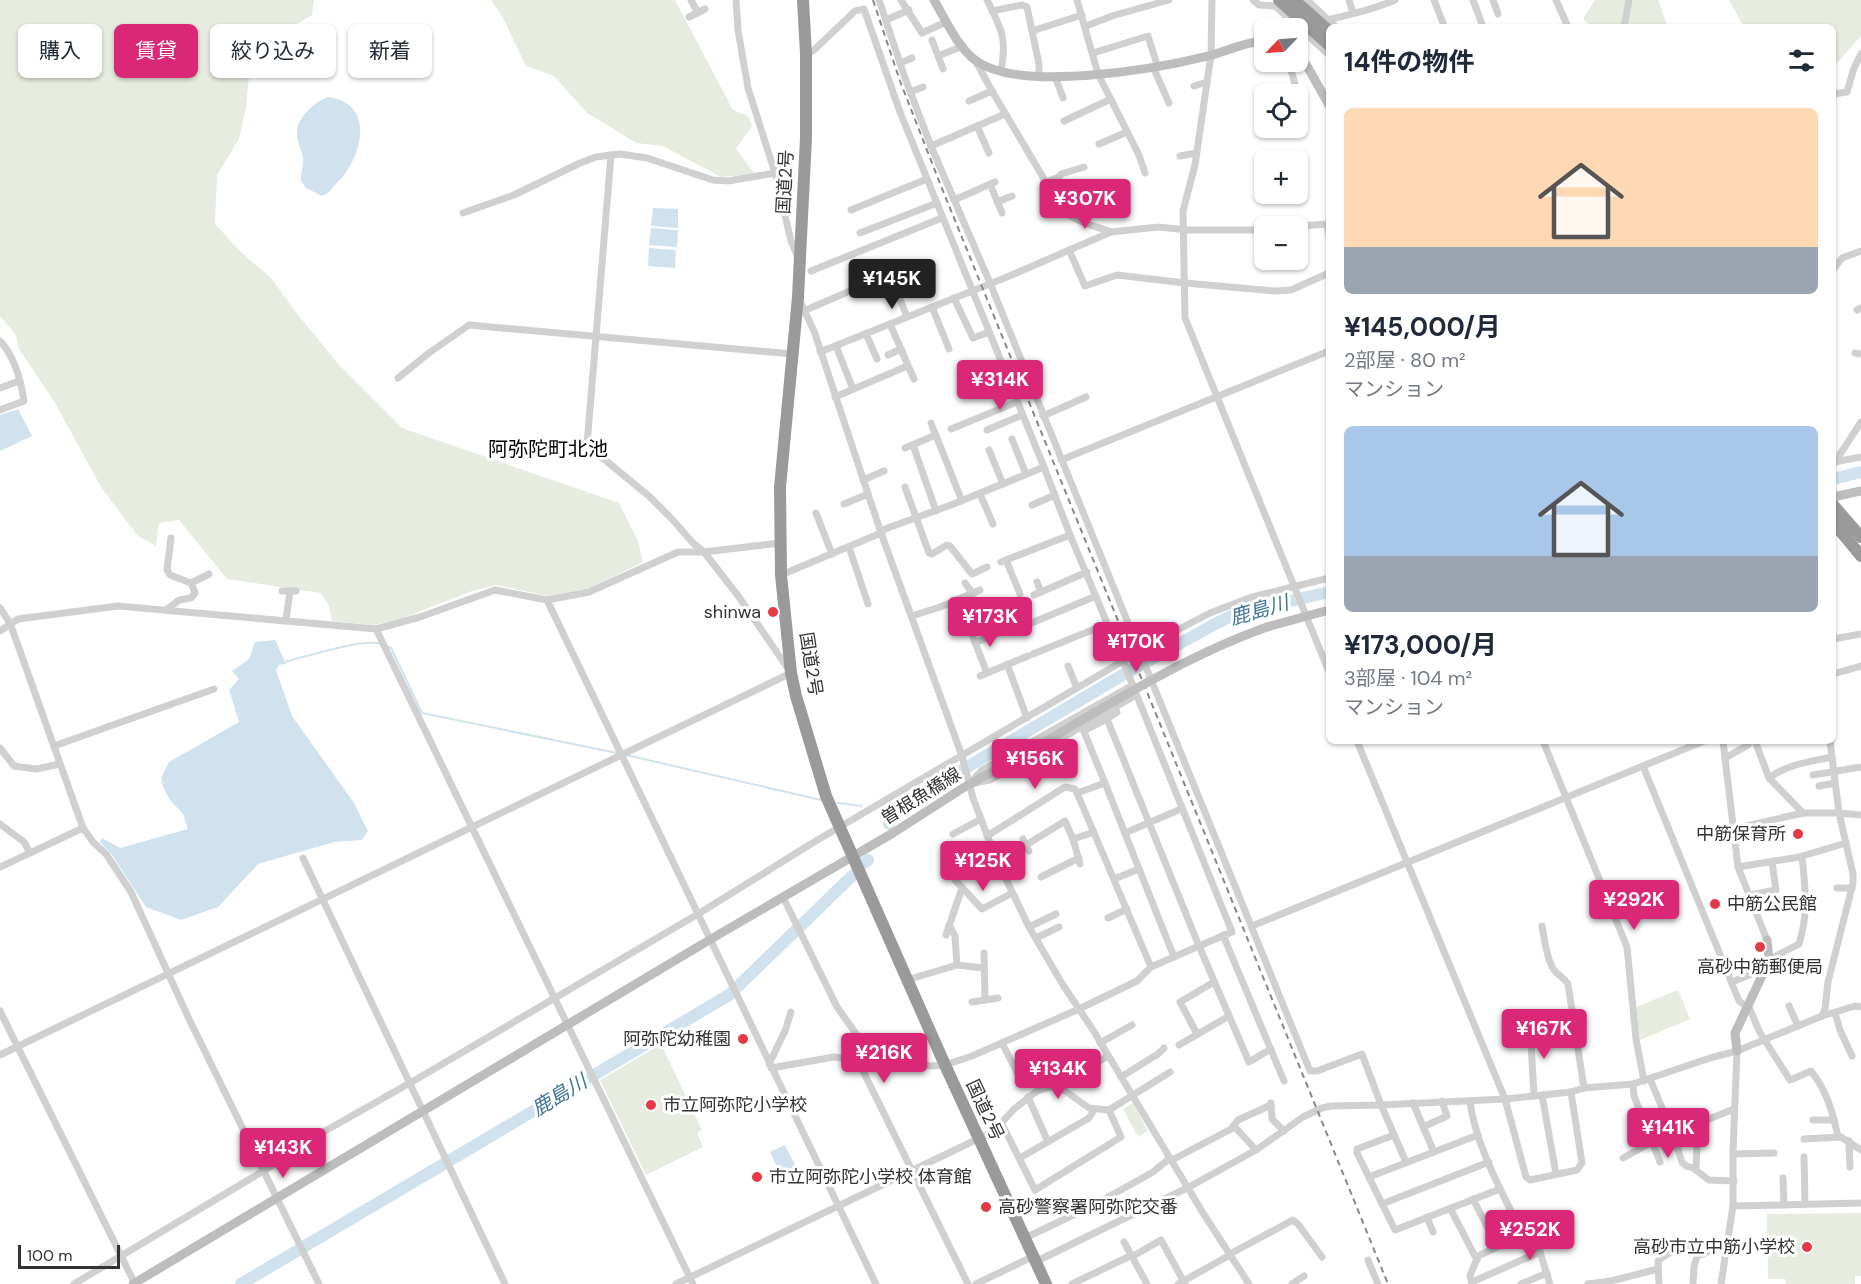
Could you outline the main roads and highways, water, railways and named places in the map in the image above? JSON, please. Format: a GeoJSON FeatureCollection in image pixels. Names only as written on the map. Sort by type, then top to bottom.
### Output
{"type":"FeatureCollection","features":[{"type":"Feature","properties":{"kind":"highway","name":"国道2号"},"geometry":{"type":"LineString","coordinates":[[803,0],[806,54],[806,138],[798,297],[781,470],[781,575],[791,673],[819,775],[839,828],[1023,1239],[1046,1284]]}},
{"type":"Feature","properties":{"kind":"highway"},"geometry":{"type":"LineString","coordinates":[[1294,0],[1327,24]]}},
{"type":"Feature","properties":{"kind":"highway"},"geometry":{"type":"LineString","coordinates":[[1278,2],[1326,42]]}},
{"type":"Feature","properties":{"kind":"highway"},"geometry":{"type":"LineString","coordinates":[[1836,508],[1861,537]]}},
{"type":"Feature","properties":{"kind":"highway"},"geometry":{"type":"LineString","coordinates":[[1836,526],[1861,556]]}},
{"type":"Feature","properties":{"kind":"water"},"geometry":{"type":"Polygon","coordinates":[[[328,97],[343,101],[354,110],[359,121],[360,134],[353,161],[345,174],[329,192],[322,196],[306,188],[301,181],[303,158],[297,129],[306,112],[328,97]]]}},
{"type":"Feature","properties":{"kind":"water"},"geometry":{"type":"Polygon","coordinates":[[[653,208],[678,209],[678,228],[651,226],[653,208]]]}},
{"type":"Feature","properties":{"kind":"water"},"geometry":{"type":"Polygon","coordinates":[[[651,228],[678,230],[677,247],[649,245],[651,228]]]}},
{"type":"Feature","properties":{"kind":"water"},"geometry":{"type":"Polygon","coordinates":[[[649,248],[676,250],[675,268],[648,266],[649,248]]]}},
{"type":"Feature","properties":{"kind":"water"},"geometry":{"type":"Polygon","coordinates":[[[18,409],[32,436],[0,451],[0,415],[18,409]]]}},
{"type":"Feature","properties":{"kind":"water"},"geometry":{"type":"Polygon","coordinates":[[[275,640],[286,664],[279,665],[276,670],[292,716],[354,803],[368,831],[362,840],[334,842],[258,864],[218,907],[181,920],[146,907],[112,855],[100,842],[102,838],[120,848],[188,829],[183,814],[170,800],[161,778],[169,762],[239,722],[229,690],[239,679],[232,671],[249,659],[255,642],[275,640]]]}},
{"type":"Feature","properties":{"kind":"water"},"geometry":{"type":"Polygon","coordinates":[[[785,1145],[797,1169],[781,1176],[770,1152],[785,1145]]]}},
{"type":"Feature","properties":{"kind":"waterway","name":"鹿島川"},"geometry":{"type":"LineString","coordinates":[[1836,478],[1861,472]]}},
{"type":"Feature","properties":{"kind":"waterway","name":"鹿島川"},"geometry":{"type":"LineString","coordinates":[[889,824],[891,812],[1126,673],[1217,623],[1238,613],[1326,593]]}},
{"type":"Feature","properties":{"kind":"waterway"},"geometry":{"type":"LineString","coordinates":[[284,662],[348,646],[381,644]]}},
{"type":"Feature","properties":{"kind":"waterway"},"geometry":{"type":"LineString","coordinates":[[386,646],[391,648],[422,713],[617,753]]}},
{"type":"Feature","properties":{"kind":"waterway"},"geometry":{"type":"LineString","coordinates":[[626,755],[821,800]]}},
{"type":"Feature","properties":{"kind":"waterway"},"geometry":{"type":"LineString","coordinates":[[838,803],[862,806]]}},
{"type":"Feature","properties":{"kind":"waterway"},"geometry":{"type":"LineString","coordinates":[[882,810],[891,812]]}},
{"type":"Feature","properties":{"kind":"waterway","name":"鹿島川"},"geometry":{"type":"LineString","coordinates":[[864,863],[868,860]]}},
{"type":"Feature","properties":{"kind":"waterway","name":"鹿島川"},"geometry":{"type":"LineString","coordinates":[[241,1284],[729,995],[853,875]]}},
{"type":"Feature","properties":{"kind":"railway"},"geometry":{"type":"LineString","coordinates":[[873,0],[900,81],[941,186],[1388,1284]]}},
{"type":"Feature","properties":{"kind":"place","name":"shinwa"},"geometry":{"type":"Point","coordinates":[773,612]}},
{"type":"Feature","properties":{"kind":"place","name":"中筋保育所"},"geometry":{"type":"Point","coordinates":[1798,834]}},
{"type":"Feature","properties":{"kind":"place","name":"中筋公民館"},"geometry":{"type":"Point","coordinates":[1715,904]}},
{"type":"Feature","properties":{"kind":"place","name":"高砂中筋郵便局"},"geometry":{"type":"Point","coordinates":[1760,947]}},
{"type":"Feature","properties":{"kind":"place","name":"阿弥陀幼稚園"},"geometry":{"type":"Point","coordinates":[743,1039]}},
{"type":"Feature","properties":{"kind":"place","name":"市立阿弥陀小学校"},"geometry":{"type":"Point","coordinates":[651,1105]}},
{"type":"Feature","properties":{"kind":"place","name":"市立阿弥陀小学校 体育館"},"geometry":{"type":"Point","coordinates":[757,1177]}},
{"type":"Feature","properties":{"kind":"place","name":"高砂警察署阿弥陀交番"},"geometry":{"type":"Point","coordinates":[986,1207]}},
{"type":"Feature","properties":{"kind":"place","name":"高砂市立中筋小学校"},"geometry":{"type":"Point","coordinates":[1807,1247]}},
{"type":"Feature","properties":{"kind":"district","name":"阿弥陀町北池"},"geometry":{"type":"Point","coordinates":[548,449]}}]}
